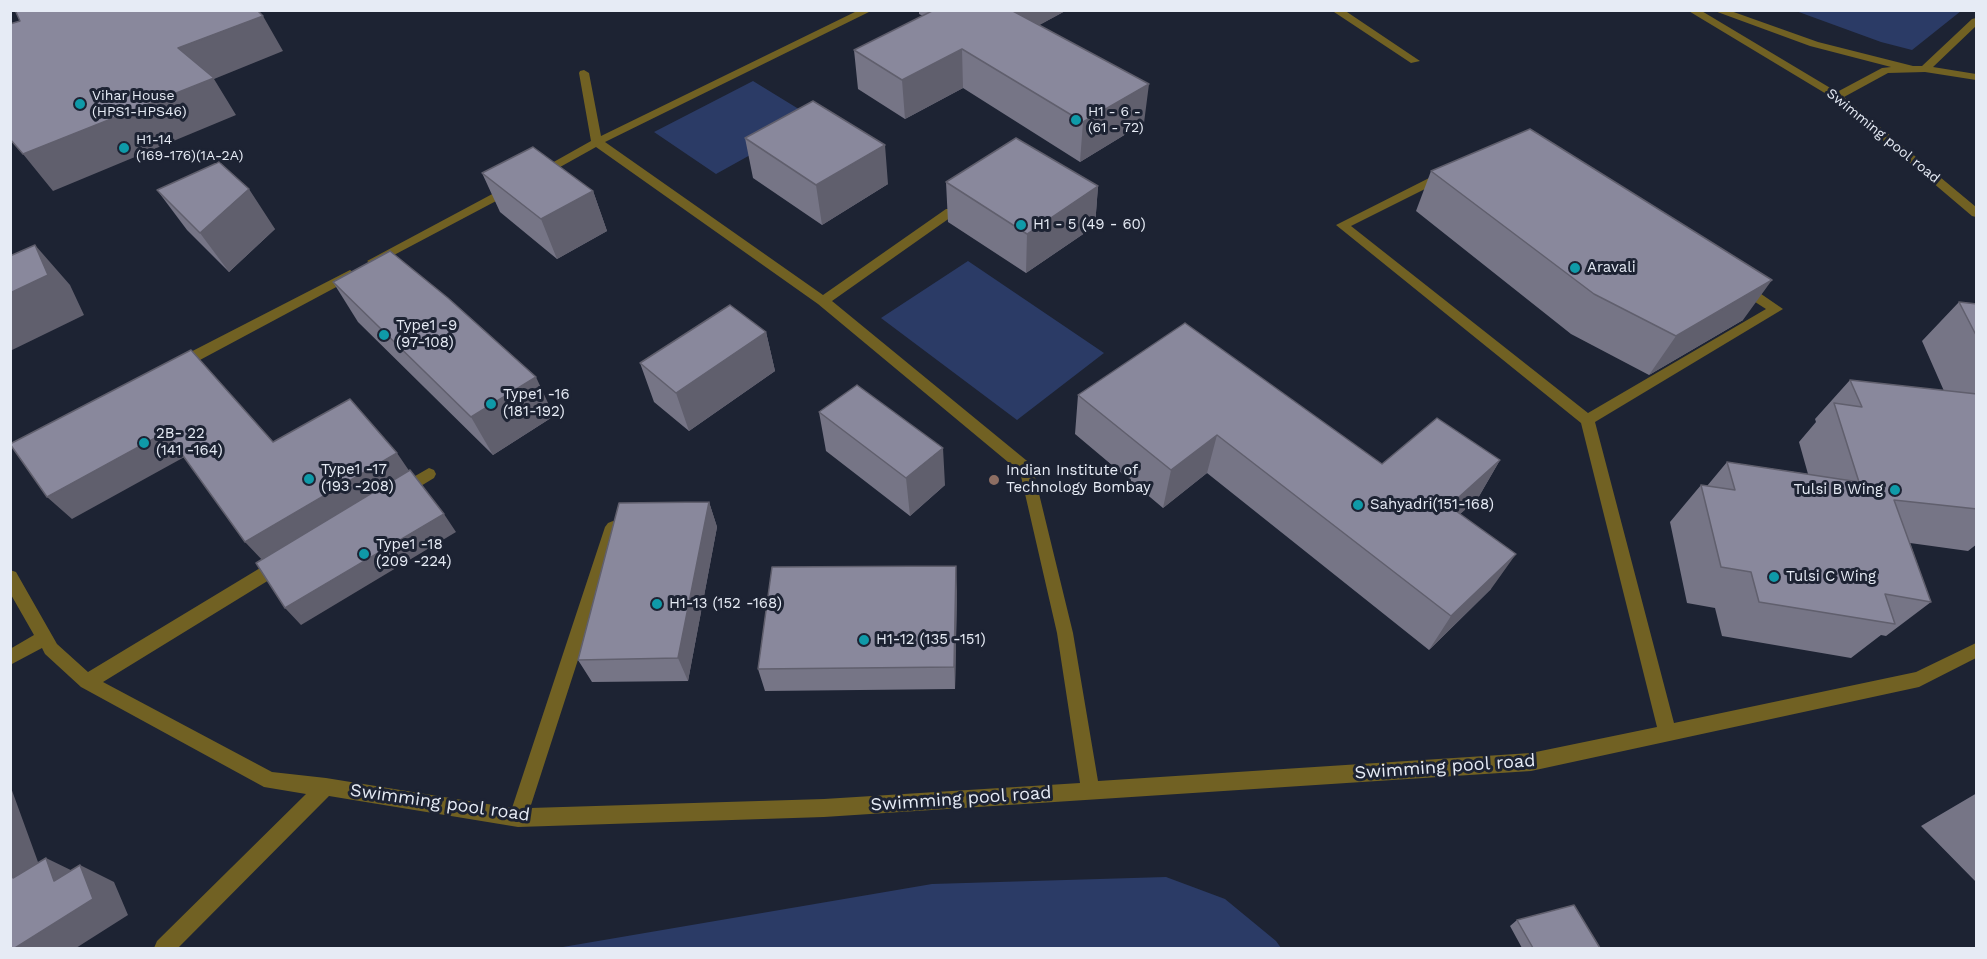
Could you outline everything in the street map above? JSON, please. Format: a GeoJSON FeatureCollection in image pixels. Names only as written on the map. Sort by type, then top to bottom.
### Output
{"type":"FeatureCollection","features":[{"type":"Feature","properties":{"kind":"lane"},"geometry":{"type":"LineString","coordinates":[[168,370],[597,142],[868,10]]}},
{"type":"Feature","properties":{"kind":"lane"},"geometry":{"type":"LineString","coordinates":[[1336,10],[1415,60]]}},
{"type":"Feature","properties":{"kind":"lane","name":"Swimming pool road"},"geometry":{"type":"LineString","coordinates":[[1692,10],[1837,96],[1977,213]]}},
{"type":"Feature","properties":{"kind":"lane"},"geometry":{"type":"LineString","coordinates":[[1717,10],[1814,44],[1912,69]]}},
{"type":"Feature","properties":{"kind":"lane"},"geometry":{"type":"LineString","coordinates":[[1924,69],[1977,21]]}},
{"type":"Feature","properties":{"kind":"lane"},"geometry":{"type":"LineString","coordinates":[[1837,96],[1886,70],[1924,69],[1977,77]]}},
{"type":"Feature","properties":{"kind":"lane"},"geometry":{"type":"LineString","coordinates":[[584,73],[597,142],[823,301],[1027,469],[1065,633],[1090,791]]}},
{"type":"Feature","properties":{"kind":"lane"},"geometry":{"type":"LineString","coordinates":[[1459,167],[1342,225],[1587,420],[1668,734]]}},
{"type":"Feature","properties":{"kind":"lane"},"geometry":{"type":"LineString","coordinates":[[823,301],[950,213]]}},
{"type":"Feature","properties":{"kind":"lane"},"geometry":{"type":"LineString","coordinates":[[1587,420],[1776,309],[1727,278]]}},
{"type":"Feature","properties":{"kind":"lane"},"geometry":{"type":"LineString","coordinates":[[389,498],[429,474]]}},
{"type":"Feature","properties":{"kind":"lane"},"geometry":{"type":"LineString","coordinates":[[518,818],[613,526]]}},
{"type":"Feature","properties":{"kind":"lane"},"geometry":{"type":"LineString","coordinates":[[87,682],[298,553]]}},
{"type":"Feature","properties":{"kind":"lane","name":"Swimming pool road"},"geometry":{"type":"LineString","coordinates":[[10,578],[51,649],[87,682],[270,781],[326,787],[518,818],[824,808],[1531,762],[1919,679],[1977,650]]}},
{"type":"Feature","properties":{"kind":"lane"},"geometry":{"type":"LineString","coordinates":[[10,658],[44,638]]}},
{"type":"Feature","properties":{"kind":"lane"},"geometry":{"type":"LineString","coordinates":[[164,948],[326,787]]}},
{"type":"Feature","properties":{"kind":"shaded area"},"geometry":{"type":"Polygon","coordinates":[[[1796,11],[1961,11],[1912,50],[1881,42],[1796,11]]]}},
{"type":"Feature","properties":{"kind":"shaded area"},"geometry":{"type":"Polygon","coordinates":[[[753,81],[815,119],[716,174],[654,132],[753,81]]]}},
{"type":"Feature","properties":{"kind":"shaded area"},"geometry":{"type":"Polygon","coordinates":[[[968,261],[1104,353],[1017,420],[881,318],[968,261]]]}},
{"type":"Feature","properties":{"kind":"shaded area"},"geometry":{"type":"Polygon","coordinates":[[[1166,877],[1225,899],[1276,941],[1281,948],[557,948],[932,884],[1166,877]]]}},
{"type":"Feature","properties":{"kind":"building","name":"Vihar House (HPS1-HPS46)"},"geometry":{"type":"Polygon","coordinates":[[[15,10],[257,10],[263,16],[178,48],[214,78],[23,154],[10,139],[10,24],[20,21],[15,10]]]}},
{"type":"Feature","properties":{"kind":"building"},"geometry":{"type":"Polygon","coordinates":[[[934,10],[1011,10],[1149,84],[1083,122],[962,49],[902,80],[854,50],[934,10]]]}},
{"type":"Feature","properties":{"kind":"building"},"geometry":{"type":"Polygon","coordinates":[[[813,101],[885,145],[816,185],[745,138],[813,101]]]}},
{"type":"Feature","properties":{"kind":"building"},"geometry":{"type":"Polygon","coordinates":[[[1530,129],[1772,280],[1676,336],[1594,294],[1431,171],[1530,129]]]}},
{"type":"Feature","properties":{"kind":"building"},"geometry":{"type":"Polygon","coordinates":[[[1016,138],[1098,186],[1027,234],[946,182],[1016,138]]]}},
{"type":"Feature","properties":{"kind":"building"},"geometry":{"type":"Polygon","coordinates":[[[533,147],[593,191],[541,219],[482,173],[533,147]]]}},
{"type":"Feature","properties":{"kind":"building"},"geometry":{"type":"Polygon","coordinates":[[[219,162],[249,189],[200,233],[157,190],[219,162]]]}},
{"type":"Feature","properties":{"kind":"building"},"geometry":{"type":"Polygon","coordinates":[[[35,245],[48,275],[10,293],[10,256],[35,245]]]}},
{"type":"Feature","properties":{"kind":"building"},"geometry":{"type":"Polygon","coordinates":[[[390,251],[448,298],[536,377],[471,417],[333,282],[390,251]]]}},
{"type":"Feature","properties":{"kind":"building"},"geometry":{"type":"Polygon","coordinates":[[[1959,302],[1977,304],[1977,337],[1959,302]]]}},
{"type":"Feature","properties":{"kind":"building"},"geometry":{"type":"Polygon","coordinates":[[[730,305],[766,332],[676,393],[640,363],[730,305]]]}},
{"type":"Feature","properties":{"kind":"building"},"geometry":{"type":"Polygon","coordinates":[[[1185,323],[1382,464],[1437,418],[1500,460],[1449,506],[1516,554],[1451,616],[1217,435],[1171,470],[1078,395],[1185,323]]]}},
{"type":"Feature","properties":{"kind":"building"},"geometry":{"type":"Polygon","coordinates":[[[191,350],[273,442],[350,399],[397,453],[245,542],[166,432],[47,497],[10,444],[191,350]]]}},
{"type":"Feature","properties":{"kind":"building"},"geometry":{"type":"Polygon","coordinates":[[[1850,380],[1977,394],[1977,509],[1894,500],[1931,602],[1885,594],[1895,624],[1759,602],[1751,572],[1721,567],[1701,485],[1735,490],[1727,462],[1859,482],[1834,403],[1862,407],[1850,380]]]}},
{"type":"Feature","properties":{"kind":"building"},"geometry":{"type":"Polygon","coordinates":[[[857,385],[943,448],[906,478],[819,412],[857,385]]]}},
{"type":"Feature","properties":{"kind":"building","name":"Type1 -18 (209 -224)"},"geometry":{"type":"Polygon","coordinates":[[[410,470],[444,514],[285,608],[256,563],[410,470]]]}},
{"type":"Feature","properties":{"kind":"building","name":"H1-13 (152 -168)"},"geometry":{"type":"Polygon","coordinates":[[[709,502],[678,658],[578,660],[619,503],[709,502]]]}},
{"type":"Feature","properties":{"kind":"building","name":"H1-12 (135 -151)"},"geometry":{"type":"Polygon","coordinates":[[[956,566],[954,667],[758,669],[772,567],[956,566]]]}},
{"type":"Feature","properties":{"kind":"building"},"geometry":{"type":"Polygon","coordinates":[[[46,858],[54,881],[80,865],[93,899],[15,948],[10,948],[10,871],[13,878],[46,858]]]}},
{"type":"Feature","properties":{"kind":"building"},"geometry":{"type":"Polygon","coordinates":[[[1574,905],[1600,948],[1533,948],[1517,920],[1574,905]]]}},
{"type":"Feature","properties":{"kind":"place","name":"Vihar House (HPS1-HPS46)"},"geometry":{"type":"Point","coordinates":[80,104]}},
{"type":"Feature","properties":{"kind":"place","name":"H1 - 6 - (61 - 72)"},"geometry":{"type":"Point","coordinates":[1076,120]}},
{"type":"Feature","properties":{"kind":"place","name":"H1-14 (169-176)(1A-2A)"},"geometry":{"type":"Point","coordinates":[124,148]}},
{"type":"Feature","properties":{"kind":"place","name":"H1 - 5 (49 - 60)"},"geometry":{"type":"Point","coordinates":[1021,225]}},
{"type":"Feature","properties":{"kind":"place","name":"Aravali"},"geometry":{"type":"Point","coordinates":[1575,268]}},
{"type":"Feature","properties":{"kind":"place","name":"Type1 -9 (97-108)"},"geometry":{"type":"Point","coordinates":[384,335]}},
{"type":"Feature","properties":{"kind":"place","name":"Type1 -16 (181-192)"},"geometry":{"type":"Point","coordinates":[491,404]}},
{"type":"Feature","properties":{"kind":"place","name":"2B- 22 (141 -164)"},"geometry":{"type":"Point","coordinates":[144,443]}},
{"type":"Feature","properties":{"kind":"place","name":"Type1 -17 (193 -208)"},"geometry":{"type":"Point","coordinates":[309,479]}},
{"type":"Feature","properties":{"kind":"place","name":"Indian Institute of Technology Bombay"},"geometry":{"type":"Point","coordinates":[994,480]}},
{"type":"Feature","properties":{"kind":"place","name":"Tulsi B Wing"},"geometry":{"type":"Point","coordinates":[1895,490]}},
{"type":"Feature","properties":{"kind":"place","name":"Sahyadri(151-168)"},"geometry":{"type":"Point","coordinates":[1358,505]}},
{"type":"Feature","properties":{"kind":"place","name":"Type1 -18 (209 -224)"},"geometry":{"type":"Point","coordinates":[364,554]}},
{"type":"Feature","properties":{"kind":"place","name":"Tulsi C Wing"},"geometry":{"type":"Point","coordinates":[1774,577]}},
{"type":"Feature","properties":{"kind":"place","name":"H1-13 (152 -168)"},"geometry":{"type":"Point","coordinates":[657,604]}},
{"type":"Feature","properties":{"kind":"place","name":"H1-12 (135 -151)"},"geometry":{"type":"Point","coordinates":[864,640]}}]}
